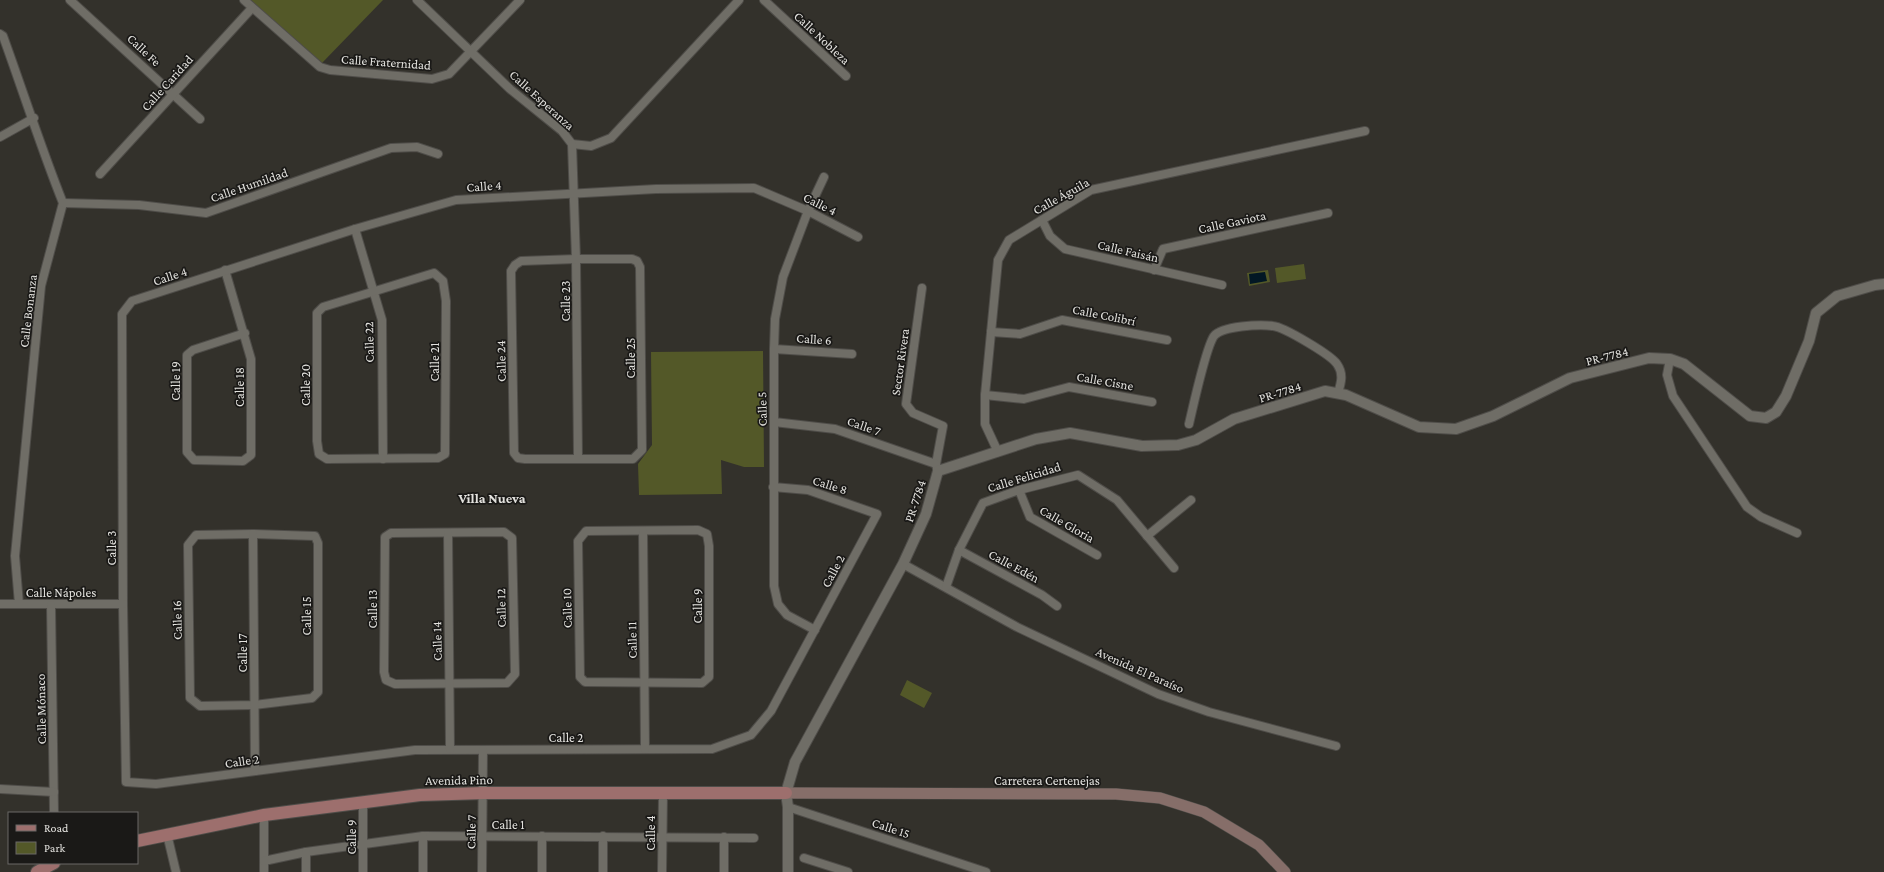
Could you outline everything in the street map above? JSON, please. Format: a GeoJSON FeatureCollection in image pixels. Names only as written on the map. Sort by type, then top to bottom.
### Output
{"type":"FeatureCollection","features":[{"type":"Feature","properties":{"kind":"main road","name":"Avenida Pino"},"geometry":{"type":"LineString","coordinates":[[138,841],[264,815],[420,795],[484,793],[786,794]]}},
{"type":"Feature","properties":{"kind":"main road","name":"Carretera Certenejas"},"geometry":{"type":"LineString","coordinates":[[786,794],[1116,794],[1160,798],[1204,812],[1259,845],[1285,872]]}},
{"type":"Feature","properties":{"kind":"main road"},"geometry":{"type":"LineString","coordinates":[[37,872],[52,864]]}},
{"type":"Feature","properties":{"kind":"street","name":"Calle Fe"},"geometry":{"type":"LineString","coordinates":[[70,0],[200,119]]}},
{"type":"Feature","properties":{"kind":"street","name":"Calle Fraternidad"},"geometry":{"type":"LineString","coordinates":[[244,0],[312,62],[320,67],[330,70],[432,79],[449,74],[520,0]]}},
{"type":"Feature","properties":{"kind":"street","name":"Calle Esperanza"},"geometry":{"type":"LineString","coordinates":[[417,0],[510,89],[562,131],[572,144],[591,146],[611,138],[739,0]]}},
{"type":"Feature","properties":{"kind":"street","name":"Calle Nobleza"},"geometry":{"type":"LineString","coordinates":[[764,0],[846,76]]}},
{"type":"Feature","properties":{"kind":"street","name":"Calle Caridad"},"geometry":{"type":"LineString","coordinates":[[100,174],[252,8]]}},
{"type":"Feature","properties":{"kind":"street"},"geometry":{"type":"LineString","coordinates":[[0,34],[3,36],[34,118],[56,188],[63,203]]}},
{"type":"Feature","properties":{"kind":"street"},"geometry":{"type":"LineString","coordinates":[[0,137],[34,118]]}},
{"type":"Feature","properties":{"kind":"street","name":"Calle Águila"},"geometry":{"type":"LineString","coordinates":[[998,452],[985,424],[985,395],[998,260],[1009,240],[1091,190],[1365,131]]}},
{"type":"Feature","properties":{"kind":"street","name":"Calle 23"},"geometry":{"type":"LineString","coordinates":[[572,144],[576,259],[578,458]]}},
{"type":"Feature","properties":{"kind":"street","name":"Calle Humildad"},"geometry":{"type":"LineString","coordinates":[[63,203],[139,204],[206,213],[391,148],[417,147],[438,154]]}},
{"type":"Feature","properties":{"kind":"street","name":"Calle 5"},"geometry":{"type":"LineString","coordinates":[[815,630],[787,615],[778,604],[774,586],[774,349],[775,319],[783,277],[808,211],[824,177]]}},
{"type":"Feature","properties":{"kind":"street","name":"Calle 4"},"geometry":{"type":"LineString","coordinates":[[122,314],[132,301],[356,229],[456,200],[666,188],[754,188],[808,211],[858,237]]}},
{"type":"Feature","properties":{"kind":"street","name":"Calle Bonanza"},"geometry":{"type":"LineString","coordinates":[[19,604],[14,556],[41,286],[63,203]]}},
{"type":"Feature","properties":{"kind":"street","name":"Calle Gaviota"},"geometry":{"type":"LineString","coordinates":[[1154,270],[1162,250],[1328,213]]}},
{"type":"Feature","properties":{"kind":"street","name":"Calle Faisán"},"geometry":{"type":"LineString","coordinates":[[1042,220],[1050,236],[1066,249],[1222,285]]}},
{"type":"Feature","properties":{"kind":"street","name":"Calle 22"},"geometry":{"type":"LineString","coordinates":[[356,229],[375,291],[382,320],[383,459]]}},
{"type":"Feature","properties":{"kind":"street","name":"Calle 24"},"geometry":{"type":"LineString","coordinates":[[576,259],[521,262],[515,265],[511,271],[514,453],[518,458],[525,459],[578,458]]}},
{"type":"Feature","properties":{"kind":"street","name":"Calle 25"},"geometry":{"type":"LineString","coordinates":[[576,259],[638,261],[640,267],[642,343],[642,450],[633,458],[578,458]]}},
{"type":"Feature","properties":{"kind":"street","name":"Calle 18"},"geometry":{"type":"LineString","coordinates":[[200,460],[243,461],[251,455],[251,359],[245,333],[225,270]]}},
{"type":"Feature","properties":{"kind":"street","name":"Calle 21"},"geometry":{"type":"LineString","coordinates":[[375,291],[434,273],[443,281],[446,301],[445,454],[438,458],[383,459]]}},
{"type":"Feature","properties":{"kind":"street","name":"PR-7784"},"geometry":{"type":"LineString","coordinates":[[788,872],[788,808],[786,794],[795,762],[903,564],[926,514],[937,468],[998,452],[1036,440],[1070,433],[1142,446],[1178,445],[1196,440],[1234,420],[1325,391],[1346,395],[1419,426],[1456,429],[1493,416],[1570,378],[1649,358],[1670,359],[1684,364],[1750,416],[1766,418],[1776,412],[1786,396],[1809,341],[1816,313],[1837,296],[1875,285],[1884,284]]}},
{"type":"Feature","properties":{"kind":"street","name":"Sector Rivera"},"geometry":{"type":"LineString","coordinates":[[922,288],[906,404],[913,413],[943,426],[937,468]]}},
{"type":"Feature","properties":{"kind":"street","name":"Calle 20"},"geometry":{"type":"LineString","coordinates":[[375,291],[323,307],[317,313],[317,441],[319,454],[327,459],[383,459]]}},
{"type":"Feature","properties":{"kind":"street","name":"Calle 3"},"geometry":{"type":"LineString","coordinates":[[122,314],[123,604],[126,782]]}},
{"type":"Feature","properties":{"kind":"street","name":"Calle Colibrí"},"geometry":{"type":"LineString","coordinates":[[991,332],[1020,334],[1062,320],[1167,340]]}},
{"type":"Feature","properties":{"kind":"street"},"geometry":{"type":"LineString","coordinates":[[1189,424],[1211,342],[1220,331],[1230,328],[1274,326],[1325,352],[1337,364],[1342,376],[1338,393]]}},
{"type":"Feature","properties":{"kind":"street","name":"Calle 19"},"geometry":{"type":"LineString","coordinates":[[200,460],[194,460],[187,452],[187,355],[193,350],[245,333]]}},
{"type":"Feature","properties":{"kind":"street","name":"Calle 6"},"geometry":{"type":"LineString","coordinates":[[774,349],[852,354]]}},
{"type":"Feature","properties":{"kind":"street"},"geometry":{"type":"LineString","coordinates":[[1670,359],[1667,375],[1673,396],[1747,507],[1761,517],[1797,533]]}},
{"type":"Feature","properties":{"kind":"street","name":"Calle Cisne"},"geometry":{"type":"LineString","coordinates":[[985,395],[1024,399],[1069,387],[1152,402]]}},
{"type":"Feature","properties":{"kind":"street","name":"Calle 7"},"geometry":{"type":"LineString","coordinates":[[774,422],[835,429],[937,468]]}},
{"type":"Feature","properties":{"kind":"street","name":"Calle Felicidad"},"geometry":{"type":"LineString","coordinates":[[946,587],[959,550],[983,503],[1019,490],[1078,475],[1117,500],[1174,568]]}},
{"type":"Feature","properties":{"kind":"street","name":"Calle 8"},"geometry":{"type":"LineString","coordinates":[[773,487],[808,490],[877,514]]}},
{"type":"Feature","properties":{"kind":"street","name":"Calle Gloria"},"geometry":{"type":"LineString","coordinates":[[1019,490],[1030,517],[1097,556]]}},
{"type":"Feature","properties":{"kind":"street"},"geometry":{"type":"LineString","coordinates":[[1147,536],[1191,500]]}},
{"type":"Feature","properties":{"kind":"street","name":"Calle 2"},"geometry":{"type":"LineString","coordinates":[[126,782],[156,784],[415,750],[712,749],[751,735],[772,712],[877,514]]}},
{"type":"Feature","properties":{"kind":"street","name":"Calle 9"},"geometry":{"type":"LineString","coordinates":[[643,531],[698,530],[707,534],[709,546],[709,677],[702,683],[645,684]]}},
{"type":"Feature","properties":{"kind":"street","name":"Calle 10"},"geometry":{"type":"LineString","coordinates":[[643,531],[586,531],[578,541],[578,548],[580,677],[585,682],[645,684]]}},
{"type":"Feature","properties":{"kind":"street","name":"Calle 11"},"geometry":{"type":"LineString","coordinates":[[643,531],[645,749]]}},
{"type":"Feature","properties":{"kind":"street","name":"Calle 12"},"geometry":{"type":"LineString","coordinates":[[448,533],[504,532],[512,538],[515,674],[507,683],[449,683]]}},
{"type":"Feature","properties":{"kind":"street","name":"Calle 13"},"geometry":{"type":"LineString","coordinates":[[448,533],[391,533],[385,538],[384,672],[386,680],[395,684],[449,683]]}},
{"type":"Feature","properties":{"kind":"street","name":"Calle 14"},"geometry":{"type":"LineString","coordinates":[[448,533],[450,749]]}},
{"type":"Feature","properties":{"kind":"street","name":"Calle 16"},"geometry":{"type":"LineString","coordinates":[[253,534],[196,534],[188,545],[190,698],[200,706],[254,705]]}},
{"type":"Feature","properties":{"kind":"street","name":"Calle 15"},"geometry":{"type":"LineString","coordinates":[[253,534],[315,536],[318,543],[318,692],[312,698],[254,705]]}},
{"type":"Feature","properties":{"kind":"street","name":"Calle 17"},"geometry":{"type":"LineString","coordinates":[[253,534],[255,771]]}},
{"type":"Feature","properties":{"kind":"street","name":"Calle Edén"},"geometry":{"type":"LineString","coordinates":[[959,550],[1042,595],[1057,606]]}},
{"type":"Feature","properties":{"kind":"street"},"geometry":{"type":"LineString","coordinates":[[903,564],[946,587]]}},
{"type":"Feature","properties":{"kind":"street","name":"Avenida El Paraíso"},"geometry":{"type":"LineString","coordinates":[[946,587],[1017,627],[1158,694],[1209,712],[1336,746]]}},
{"type":"Feature","properties":{"kind":"street","name":"Calle Nápoles"},"geometry":{"type":"LineString","coordinates":[[0,604],[123,604]]}},
{"type":"Feature","properties":{"kind":"street","name":"Calle Mónaco"},"geometry":{"type":"LineString","coordinates":[[51,605],[54,812]]}},
{"type":"Feature","properties":{"kind":"street","name":"Calle 7"},"geometry":{"type":"LineString","coordinates":[[482,872],[484,793],[483,750]]}},
{"type":"Feature","properties":{"kind":"street"},"geometry":{"type":"LineString","coordinates":[[0,789],[54,792]]}},
{"type":"Feature","properties":{"kind":"street","name":"Calle 4"},"geometry":{"type":"LineString","coordinates":[[662,793],[662,872]]}},
{"type":"Feature","properties":{"kind":"street","name":"Calle 9"},"geometry":{"type":"LineString","coordinates":[[363,802],[363,872]]}},
{"type":"Feature","properties":{"kind":"street","name":"Calle 15"},"geometry":{"type":"LineString","coordinates":[[788,808],[986,872]]}},
{"type":"Feature","properties":{"kind":"street"},"geometry":{"type":"LineString","coordinates":[[264,815],[264,871]]}},
{"type":"Feature","properties":{"kind":"street"},"geometry":{"type":"LineString","coordinates":[[167,834],[176,872]]}},
{"type":"Feature","properties":{"kind":"street"},"geometry":{"type":"LineString","coordinates":[[423,836],[423,872]]}},
{"type":"Feature","properties":{"kind":"street","name":"Calle 1"},"geometry":{"type":"LineString","coordinates":[[264,861],[306,852],[423,836],[662,836],[754,838]]}},
{"type":"Feature","properties":{"kind":"street"},"geometry":{"type":"LineString","coordinates":[[542,836],[542,872]]}},
{"type":"Feature","properties":{"kind":"street"},"geometry":{"type":"LineString","coordinates":[[603,836],[603,872]]}},
{"type":"Feature","properties":{"kind":"street"},"geometry":{"type":"LineString","coordinates":[[724,837],[724,872]]}},
{"type":"Feature","properties":{"kind":"street"},"geometry":{"type":"LineString","coordinates":[[306,852],[306,872]]}},
{"type":"Feature","properties":{"kind":"street"},"geometry":{"type":"LineString","coordinates":[[804,858],[836,870],[848,872]]}},
{"type":"Feature","properties":{"kind":"green space"},"geometry":{"type":"Polygon","coordinates":[[[247,0],[383,0],[321,64],[247,0]]]}},
{"type":"Feature","properties":{"kind":"green space"},"geometry":{"type":"Polygon","coordinates":[[[1304,264],[1306,279],[1277,283],[1275,268],[1304,264]]]}},
{"type":"Feature","properties":{"kind":"green space"},"geometry":{"type":"Polygon","coordinates":[[[1268,270],[1270,282],[1249,286],[1247,273],[1268,270]]]}},
{"type":"Feature","properties":{"kind":"green space"},"geometry":{"type":"Polygon","coordinates":[[[763,351],[764,467],[744,467],[721,460],[722,494],[639,495],[638,464],[652,445],[651,352],[763,351]]]}},
{"type":"Feature","properties":{"kind":"green space"},"geometry":{"type":"Polygon","coordinates":[[[907,680],[932,693],[924,708],[900,695],[907,680]]]}},
{"type":"Feature","properties":{"kind":"water"},"geometry":{"type":"Polygon","coordinates":[[[1265,272],[1267,281],[1250,284],[1249,274],[1265,272]]]}},
{"type":"Feature","properties":{"kind":"district","name":"Villa Nueva"},"geometry":{"type":"Point","coordinates":[492,498]}}]}
